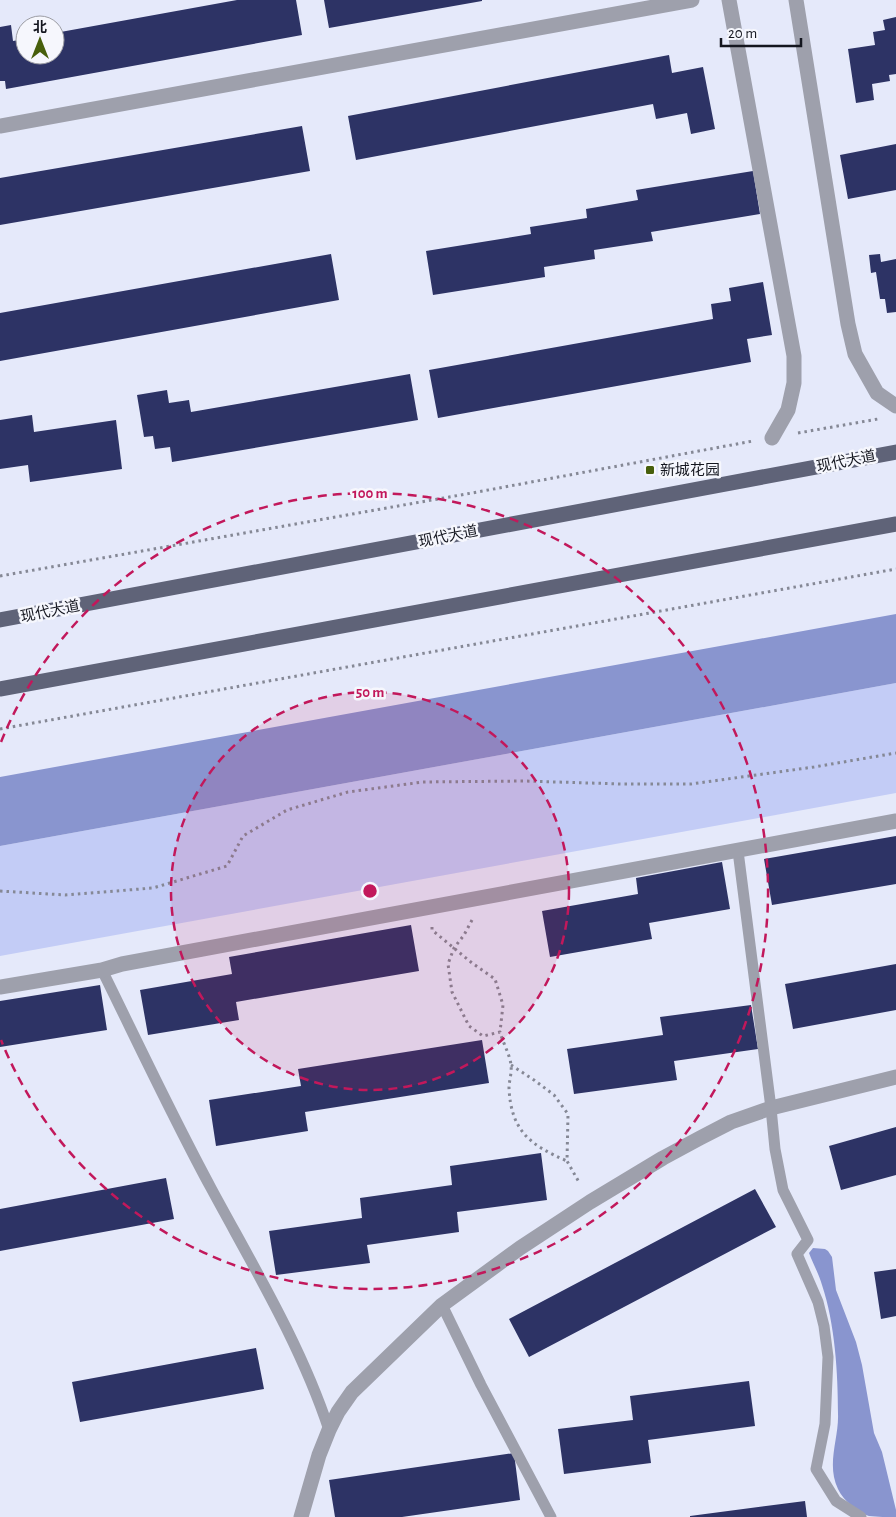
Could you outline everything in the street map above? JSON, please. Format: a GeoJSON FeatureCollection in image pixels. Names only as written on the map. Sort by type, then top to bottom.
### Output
{"type":"FeatureCollection","features":[{"type":"Feature","properties":{"kind":"main road","name":"现代大道"},"geometry":{"type":"LineString","coordinates":[[0,620],[896,452]]}},
{"type":"Feature","properties":{"kind":"main road"},"geometry":{"type":"LineString","coordinates":[[0,689],[896,524]]}},
{"type":"Feature","properties":{"kind":"street"},"geometry":{"type":"LineString","coordinates":[[0,126],[692,0]]}},
{"type":"Feature","properties":{"kind":"street"},"geometry":{"type":"LineString","coordinates":[[728,0],[794,356],[794,382],[788,410],[772,438]]}},
{"type":"Feature","properties":{"kind":"street"},"geometry":{"type":"LineString","coordinates":[[796,0],[848,324],[855,354],[878,393],[892,412]]}},
{"type":"Feature","properties":{"kind":"street"},"geometry":{"type":"LineString","coordinates":[[0,987],[102,970],[122,964],[896,821]]}},
{"type":"Feature","properties":{"kind":"street"},"geometry":{"type":"LineString","coordinates":[[299,1517],[319,1455],[338,1412],[352,1392],[442,1305],[520,1248],[590,1202],[662,1158],[731,1122],[771,1108],[896,1077]]}},
{"type":"Feature","properties":{"kind":"lane"},"geometry":{"type":"LineString","coordinates":[[738,851],[775,1150],[784,1190],[808,1240],[797,1254],[818,1302],[824,1326],[828,1358],[825,1424],[816,1469],[836,1500],[861,1517]]}},
{"type":"Feature","properties":{"kind":"lane"},"geometry":{"type":"LineString","coordinates":[[102,970],[177,1125],[281,1319],[318,1395],[329,1430]]}},
{"type":"Feature","properties":{"kind":"lane"},"geometry":{"type":"LineString","coordinates":[[442,1305],[481,1385],[551,1517]]}},
{"type":"Feature","properties":{"kind":"path"},"geometry":{"type":"LineString","coordinates":[[0,576],[772,438],[892,412]]}},
{"type":"Feature","properties":{"kind":"path"},"geometry":{"type":"LineString","coordinates":[[0,729],[896,569]]}},
{"type":"Feature","properties":{"kind":"path"},"geometry":{"type":"LineString","coordinates":[[0,891],[65,895],[153,888],[227,866],[243,836],[287,810],[348,792],[423,782],[524,781],[691,784],[814,767],[896,753]]}},
{"type":"Feature","properties":{"kind":"path"},"geometry":{"type":"LineString","coordinates":[[473,900],[473,918],[454,948],[448,964],[452,992],[469,1026],[482,1036],[500,1032]]}},
{"type":"Feature","properties":{"kind":"path"},"geometry":{"type":"LineString","coordinates":[[430,908],[432,930],[495,979],[503,1005],[500,1032],[511,1065],[509,1087],[512,1113],[527,1138],[545,1152],[567,1161]]}},
{"type":"Feature","properties":{"kind":"path"},"geometry":{"type":"LineString","coordinates":[[511,1065],[554,1095],[568,1114],[567,1161],[590,1202]]}},
{"type":"Feature","properties":{"kind":"shaded area"},"geometry":{"type":"Polygon","coordinates":[[[896,614],[896,683],[0,846],[0,777],[896,614]]]}},
{"type":"Feature","properties":{"kind":"shaded area"},"geometry":{"type":"Polygon","coordinates":[[[896,683],[896,793],[0,956],[0,846],[896,683]]]}},
{"type":"Feature","properties":{"kind":"shaded area"},"geometry":{"type":"Polygon","coordinates":[[[813,1248],[825,1249],[832,1257],[836,1290],[856,1342],[874,1433],[882,1452],[896,1517],[869,1516],[860,1512],[843,1497],[835,1480],[833,1461],[838,1414],[835,1349],[826,1300],[809,1253],[813,1248]]]}},
{"type":"Feature","properties":{"kind":"building"},"geometry":{"type":"Polygon","coordinates":[[[237,0],[296,0],[302,35],[6,89],[5,81],[0,81],[0,27],[11,25],[13,41],[15,41],[15,65],[65,65],[65,31],[237,0]]]}},
{"type":"Feature","properties":{"kind":"building"},"geometry":{"type":"Polygon","coordinates":[[[324,0],[482,0],[482,1],[329,28],[324,0]]]}},
{"type":"Feature","properties":{"kind":"building"},"geometry":{"type":"Polygon","coordinates":[[[896,17],[896,74],[889,75],[890,81],[872,84],[874,100],[856,103],[848,49],[875,45],[873,32],[885,30],[883,20],[896,17]]]}},
{"type":"Feature","properties":{"kind":"building"},"geometry":{"type":"Polygon","coordinates":[[[669,55],[672,73],[703,67],[715,129],[691,134],[687,113],[656,119],[653,104],[356,160],[348,116],[669,55]]]}},
{"type":"Feature","properties":{"kind":"building"},"geometry":{"type":"Polygon","coordinates":[[[302,126],[310,171],[0,225],[0,178],[302,126]]]}},
{"type":"Feature","properties":{"kind":"building"},"geometry":{"type":"Polygon","coordinates":[[[896,144],[896,190],[848,199],[840,155],[896,144]]]}},
{"type":"Feature","properties":{"kind":"building"},"geometry":{"type":"Polygon","coordinates":[[[753,171],[760,214],[651,232],[653,241],[594,250],[595,259],[544,267],[545,277],[433,295],[426,251],[531,234],[530,227],[587,218],[586,209],[638,200],[636,190],[753,171]]]}},
{"type":"Feature","properties":{"kind":"building"},"geometry":{"type":"Polygon","coordinates":[[[331,254],[339,300],[0,361],[0,313],[331,254]]]}},
{"type":"Feature","properties":{"kind":"building"},"geometry":{"type":"Polygon","coordinates":[[[880,254],[881,262],[896,259],[896,312],[887,313],[885,299],[880,299],[876,272],[871,273],[869,255],[880,254]]]}},
{"type":"Feature","properties":{"kind":"building"},"geometry":{"type":"Polygon","coordinates":[[[763,282],[772,335],[747,339],[751,362],[438,418],[429,370],[713,319],[711,304],[731,301],[729,288],[763,282]]]}},
{"type":"Feature","properties":{"kind":"building"},"geometry":{"type":"Polygon","coordinates":[[[410,374],[418,420],[172,462],[170,447],[155,449],[153,436],[144,437],[137,395],[167,390],[169,403],[189,400],[191,412],[410,374]]]}},
{"type":"Feature","properties":{"kind":"building"},"geometry":{"type":"Polygon","coordinates":[[[32,415],[34,432],[116,420],[122,469],[30,482],[28,465],[0,469],[0,420],[32,415]]]}},
{"type":"Feature","properties":{"kind":"building"},"geometry":{"type":"Polygon","coordinates":[[[896,836],[896,884],[772,905],[764,859],[896,836]]]}},
{"type":"Feature","properties":{"kind":"building"},"geometry":{"type":"Polygon","coordinates":[[[722,862],[730,909],[649,923],[652,939],[550,957],[542,911],[638,894],[636,878],[722,862]]]}},
{"type":"Feature","properties":{"kind":"building"},"geometry":{"type":"Polygon","coordinates":[[[411,925],[419,971],[236,1002],[239,1020],[148,1035],[140,990],[232,974],[229,957],[411,925]]]}},
{"type":"Feature","properties":{"kind":"building"},"geometry":{"type":"Polygon","coordinates":[[[896,964],[896,1010],[793,1029],[785,984],[896,964]]]}},
{"type":"Feature","properties":{"kind":"building"},"geometry":{"type":"Polygon","coordinates":[[[100,985],[107,1030],[0,1047],[0,1001],[100,985]]]}},
{"type":"Feature","properties":{"kind":"building"},"geometry":{"type":"Polygon","coordinates":[[[751,1005],[758,1049],[674,1061],[677,1080],[574,1094],[567,1049],[663,1035],[660,1017],[751,1005]]]}},
{"type":"Feature","properties":{"kind":"building"},"geometry":{"type":"Polygon","coordinates":[[[482,1040],[489,1083],[305,1112],[308,1131],[216,1146],[209,1100],[301,1086],[298,1069],[482,1040]]]}},
{"type":"Feature","properties":{"kind":"building"},"geometry":{"type":"Polygon","coordinates":[[[896,1127],[896,1175],[841,1190],[829,1146],[896,1127]]]}},
{"type":"Feature","properties":{"kind":"building"},"geometry":{"type":"Polygon","coordinates":[[[541,1153],[547,1200],[457,1212],[459,1232],[367,1245],[370,1263],[276,1275],[269,1231],[362,1218],[360,1198],[452,1185],[450,1166],[541,1153]]]}},
{"type":"Feature","properties":{"kind":"building"},"geometry":{"type":"Polygon","coordinates":[[[166,1178],[174,1219],[0,1251],[0,1209],[166,1178]]]}},
{"type":"Feature","properties":{"kind":"building"},"geometry":{"type":"Polygon","coordinates":[[[755,1189],[776,1227],[529,1357],[509,1319],[755,1189]]]}},
{"type":"Feature","properties":{"kind":"building"},"geometry":{"type":"Polygon","coordinates":[[[896,1269],[896,1316],[881,1319],[874,1272],[896,1269]]]}},
{"type":"Feature","properties":{"kind":"building"},"geometry":{"type":"Polygon","coordinates":[[[256,1348],[264,1389],[80,1422],[72,1382],[256,1348]]]}},
{"type":"Feature","properties":{"kind":"building"},"geometry":{"type":"Polygon","coordinates":[[[749,1381],[755,1426],[648,1440],[651,1463],[564,1474],[558,1429],[633,1420],[630,1396],[749,1381]]]}},
{"type":"Feature","properties":{"kind":"building"},"geometry":{"type":"Polygon","coordinates":[[[514,1453],[520,1500],[402,1517],[335,1517],[329,1480],[514,1453]]]}},
{"type":"Feature","properties":{"kind":"building"},"geometry":{"type":"Polygon","coordinates":[[[805,1501],[807,1517],[690,1517],[690,1516],[805,1501]]]}},
{"type":"Feature","properties":{"kind":"place","name":"新城花园"},"geometry":{"type":"Point","coordinates":[650,470]}}]}
